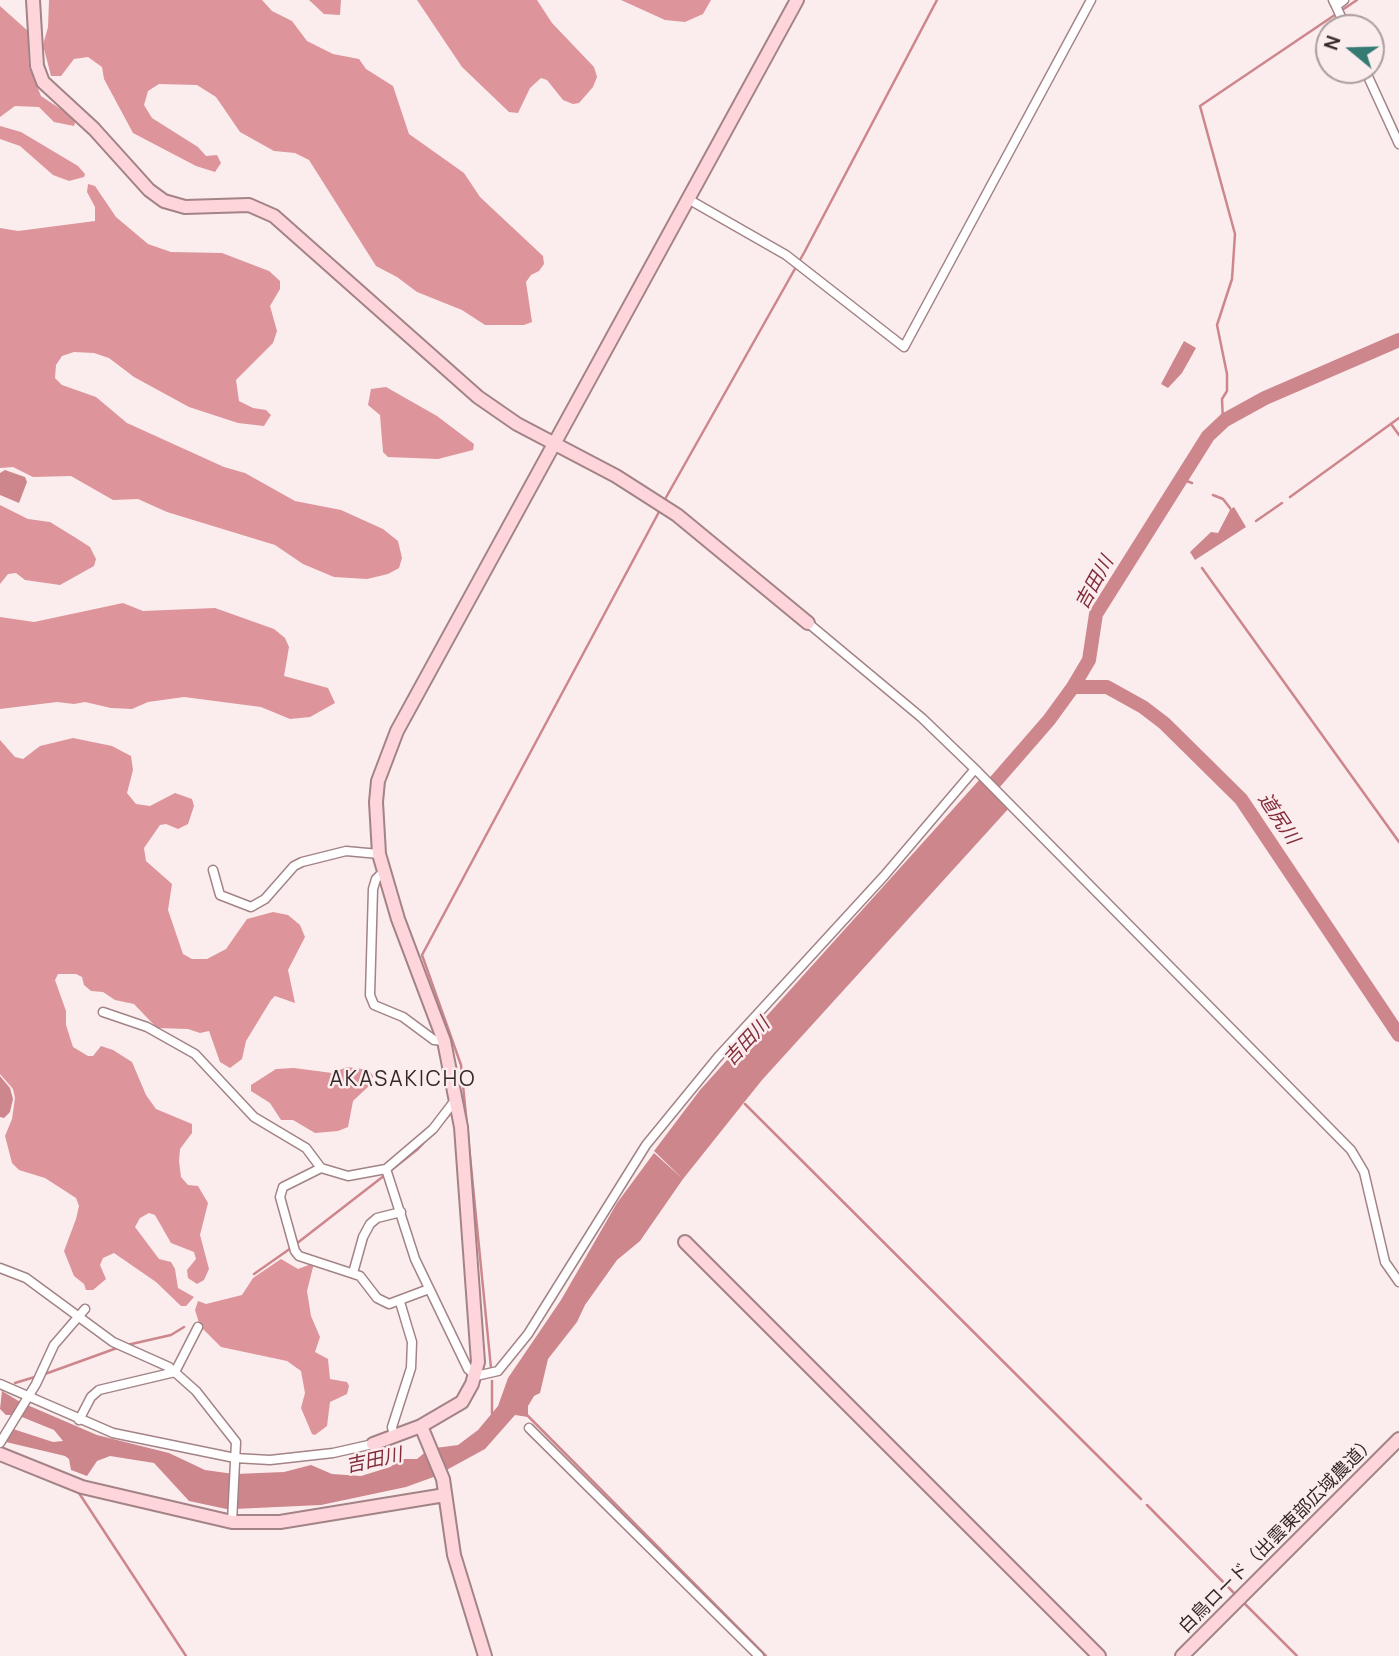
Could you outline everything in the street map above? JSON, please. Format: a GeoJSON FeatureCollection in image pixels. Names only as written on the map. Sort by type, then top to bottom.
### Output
{"type":"FeatureCollection","features":[{"type":"Feature","properties":{"kind":"street"},"geometry":{"type":"LineString","coordinates":[[33,0],[37,66],[43,82],[94,129],[149,190],[164,201],[185,207],[249,205],[274,216],[478,397],[517,424],[615,476],[677,515],[922,718],[1351,1150],[1364,1172],[1385,1262],[1399,1282]]}},
{"type":"Feature","properties":{"kind":"street"},"geometry":{"type":"LineString","coordinates":[[0,1384],[79,1420],[132,1438],[235,1460],[270,1460],[333,1453],[373,1444],[423,1429],[462,1402],[475,1376],[478,1341],[456,1099],[444,1041],[383,872],[379,854],[376,803],[378,781],[397,731],[797,0]]}},
{"type":"Feature","properties":{"kind":"street"},"geometry":{"type":"LineString","coordinates":[[688,199],[786,255],[904,347],[1091,0]]}},
{"type":"Feature","properties":{"kind":"street"},"geometry":{"type":"LineString","coordinates":[[1335,3],[1345,0]]}},
{"type":"Feature","properties":{"kind":"street"},"geometry":{"type":"LineString","coordinates":[[1371,84],[1399,144]]}},
{"type":"Feature","properties":{"kind":"street"},"geometry":{"type":"LineString","coordinates":[[475,1376],[498,1371],[528,1334],[593,1225],[667,1118],[976,770]]}},
{"type":"Feature","properties":{"kind":"street"},"geometry":{"type":"LineString","coordinates":[[212,870],[219,895],[251,907],[265,899],[293,866],[302,862],[346,851],[379,854]]}},
{"type":"Feature","properties":{"kind":"street"},"geometry":{"type":"LineString","coordinates":[[383,872],[376,879],[373,889],[370,995],[374,1004],[403,1017],[434,1040],[444,1041]]}},
{"type":"Feature","properties":{"kind":"street"},"geometry":{"type":"LineString","coordinates":[[103,1012],[147,1027],[195,1054],[254,1116],[306,1148],[321,1168],[348,1176],[388,1173],[433,1129],[456,1099]]}},
{"type":"Feature","properties":{"kind":"street"},"geometry":{"type":"LineString","coordinates":[[321,1168],[280,1191],[285,1218],[299,1256],[360,1276],[380,1301],[391,1305],[429,1289]]}},
{"type":"Feature","properties":{"kind":"street"},"geometry":{"type":"LineString","coordinates":[[388,1173],[415,1259],[468,1369],[475,1376]]}},
{"type":"Feature","properties":{"kind":"street"},"geometry":{"type":"LineString","coordinates":[[353,1273],[363,1237],[370,1224],[377,1218],[401,1212]]}},
{"type":"Feature","properties":{"kind":"street"},"geometry":{"type":"LineString","coordinates":[[685,1242],[1099,1656]]}},
{"type":"Feature","properties":{"kind":"street"},"geometry":{"type":"LineString","coordinates":[[0,1268],[26,1278],[78,1318],[124,1347],[175,1372],[196,1391],[235,1439],[232,1519]]}},
{"type":"Feature","properties":{"kind":"street"},"geometry":{"type":"LineString","coordinates":[[394,1437],[392,1427],[411,1368],[412,1342],[400,1302]]}},
{"type":"Feature","properties":{"kind":"street"},"geometry":{"type":"LineString","coordinates":[[0,1443],[40,1375],[54,1345],[85,1309]]}},
{"type":"Feature","properties":{"kind":"street"},"geometry":{"type":"LineString","coordinates":[[79,1420],[91,1397],[99,1390],[175,1372],[198,1327]]}},
{"type":"Feature","properties":{"kind":"street"},"geometry":{"type":"LineString","coordinates":[[529,1428],[759,1656]]}},
{"type":"Feature","properties":{"kind":"street"},"geometry":{"type":"LineString","coordinates":[[423,1429],[443,1479],[454,1555],[485,1656]]}},
{"type":"Feature","properties":{"kind":"street","name":"白鳥ロード（出雲東部広域農道）"},"geometry":{"type":"LineString","coordinates":[[1182,1656],[1399,1439]]}},
{"type":"Feature","properties":{"kind":"street"},"geometry":{"type":"LineString","coordinates":[[0,1454],[82,1487],[232,1519],[280,1522],[445,1495]]}},
{"type":"Feature","properties":{"kind":"shaded area"},"geometry":{"type":"Polygon","coordinates":[[[49,0],[262,0],[272,11],[292,21],[307,41],[333,54],[359,59],[366,69],[393,86],[409,134],[464,173],[480,197],[543,256],[544,264],[526,282],[532,322],[524,325],[485,325],[462,310],[417,292],[376,266],[309,160],[295,153],[274,151],[240,132],[216,97],[197,85],[159,84],[148,91],[144,105],[152,118],[198,147],[206,156],[217,155],[221,163],[215,172],[196,166],[133,133],[104,79],[102,67],[88,57],[74,59],[61,76],[51,76],[43,45],[48,27],[49,0]]]}},
{"type":"Feature","properties":{"kind":"shaded area"},"geometry":{"type":"Polygon","coordinates":[[[309,0],[341,0],[340,15],[324,14],[309,0]]]}},
{"type":"Feature","properties":{"kind":"shaded area"},"geometry":{"type":"Polygon","coordinates":[[[417,0],[537,0],[552,23],[594,67],[597,77],[593,87],[579,103],[573,104],[563,100],[547,80],[541,78],[530,88],[518,113],[509,112],[462,67],[417,0]]]}},
{"type":"Feature","properties":{"kind":"shaded area"},"geometry":{"type":"Polygon","coordinates":[[[621,0],[711,0],[703,14],[685,22],[665,20],[621,0]]]}},
{"type":"Feature","properties":{"kind":"shaded area"},"geometry":{"type":"Polygon","coordinates":[[[0,6],[28,31],[29,67],[41,96],[71,116],[74,126],[54,122],[39,107],[15,106],[0,117],[0,6]]]}},
{"type":"Feature","properties":{"kind":"shaded area"},"geometry":{"type":"Polygon","coordinates":[[[0,126],[21,132],[78,166],[85,174],[84,177],[69,181],[53,175],[20,146],[0,139],[0,126]]]}},
{"type":"Feature","properties":{"kind":"shaded area"},"geometry":{"type":"Polygon","coordinates":[[[88,184],[95,186],[116,217],[148,244],[171,252],[222,253],[269,271],[280,281],[280,289],[270,306],[277,331],[273,343],[236,380],[239,401],[253,408],[266,410],[271,415],[264,426],[238,423],[189,407],[134,377],[109,358],[94,353],[74,352],[62,356],[56,365],[55,378],[62,385],[96,397],[127,423],[224,467],[245,473],[295,501],[341,510],[383,529],[398,541],[402,558],[399,568],[367,579],[334,577],[303,564],[275,545],[167,512],[138,499],[113,500],[71,476],[33,477],[13,467],[0,468],[0,228],[18,231],[95,221],[95,207],[87,192],[88,184]]]}},
{"type":"Feature","properties":{"kind":"shaded area"},"geometry":{"type":"Polygon","coordinates":[[[386,387],[437,416],[474,444],[473,450],[438,459],[388,457],[383,452],[380,415],[368,405],[371,389],[386,387]]]}},
{"type":"Feature","properties":{"kind":"shaded area"},"geometry":{"type":"Polygon","coordinates":[[[0,505],[28,519],[50,522],[90,547],[96,559],[94,566],[60,585],[25,580],[16,573],[8,574],[0,584],[0,505]]]}},
{"type":"Feature","properties":{"kind":"shaded area"},"geometry":{"type":"Polygon","coordinates":[[[123,603],[143,611],[215,608],[274,629],[285,638],[289,647],[284,676],[328,688],[335,703],[310,717],[290,719],[261,707],[184,697],[148,702],[132,709],[111,708],[85,702],[57,702],[0,709],[0,617],[34,622],[123,603]]]}},
{"type":"Feature","properties":{"kind":"shaded area"},"geometry":{"type":"Polygon","coordinates":[[[73,738],[112,746],[131,756],[133,770],[127,793],[136,804],[150,806],[175,793],[192,799],[194,806],[188,824],[178,829],[166,824],[160,825],[144,848],[146,861],[172,884],[168,910],[183,954],[192,959],[207,959],[226,949],[247,919],[273,912],[288,915],[300,925],[305,937],[288,970],[295,1003],[275,996],[271,1000],[246,1041],[242,1059],[230,1068],[220,1062],[209,1031],[200,1033],[188,1029],[157,1028],[134,1004],[115,1000],[103,992],[91,991],[84,985],[82,977],[76,974],[58,974],[55,980],[66,1011],[66,1025],[73,1047],[93,1056],[101,1046],[132,1062],[146,1095],[156,1109],[192,1124],[192,1133],[180,1149],[179,1161],[181,1177],[188,1185],[198,1186],[208,1203],[200,1235],[209,1269],[204,1280],[197,1284],[188,1278],[187,1270],[196,1259],[194,1252],[171,1243],[155,1215],[149,1213],[140,1218],[135,1227],[159,1259],[171,1262],[178,1288],[194,1297],[186,1306],[181,1306],[156,1282],[114,1253],[103,1258],[100,1265],[106,1279],[93,1290],[86,1290],[84,1284],[74,1276],[64,1251],[79,1206],[76,1198],[45,1178],[19,1170],[12,1163],[5,1136],[12,1119],[15,1098],[13,1089],[0,1074],[0,740],[15,757],[23,759],[40,746],[73,738]]]}},
{"type":"Feature","properties":{"kind":"shaded area"},"geometry":{"type":"Polygon","coordinates":[[[347,1067],[369,1070],[373,1076],[370,1085],[353,1101],[348,1127],[338,1131],[315,1133],[293,1120],[281,1120],[270,1103],[251,1091],[251,1085],[276,1069],[294,1068],[332,1073],[347,1067]]]}},
{"type":"Feature","properties":{"kind":"shaded area"},"geometry":{"type":"Polygon","coordinates":[[[281,1259],[298,1269],[314,1263],[307,1291],[311,1316],[320,1337],[315,1352],[328,1359],[330,1379],[347,1382],[349,1386],[347,1394],[330,1402],[327,1426],[315,1435],[312,1434],[301,1408],[305,1393],[301,1371],[287,1361],[221,1347],[200,1326],[195,1310],[198,1301],[206,1304],[242,1295],[253,1278],[281,1259]]]}},
{"type":"Feature","properties":{"kind":"water"},"geometry":{"type":"Polygon","coordinates":[[[1184,341],[1196,348],[1182,373],[1168,388],[1161,384],[1184,341]]]}},
{"type":"Feature","properties":{"kind":"water"},"geometry":{"type":"Polygon","coordinates":[[[5,470],[25,477],[27,482],[19,503],[0,495],[0,473],[5,470]]]}},
{"type":"Feature","properties":{"kind":"water"},"geometry":{"type":"Polygon","coordinates":[[[1228,506],[1231,509],[1234,507],[1246,527],[1195,560],[1190,552],[1211,532],[1218,533],[1230,510],[1228,506]]]}},
{"type":"Feature","properties":{"kind":"water"},"geometry":{"type":"Polygon","coordinates":[[[981,778],[1010,807],[762,1080],[683,1179],[654,1151],[700,1090],[981,778]]]}},
{"type":"Feature","properties":{"kind":"water"},"geometry":{"type":"Polygon","coordinates":[[[0,1076],[10,1088],[13,1099],[10,1112],[4,1118],[0,1117],[0,1076]]]}},
{"type":"Feature","properties":{"kind":"water"},"geometry":{"type":"Polygon","coordinates":[[[654,1153],[683,1179],[640,1241],[617,1260],[585,1305],[577,1322],[548,1359],[540,1393],[534,1396],[528,1406],[528,1417],[515,1415],[485,1449],[441,1473],[435,1448],[458,1445],[478,1430],[498,1406],[508,1378],[561,1300],[617,1203],[654,1153]]]}},
{"type":"Feature","properties":{"kind":"water"},"geometry":{"type":"Polygon","coordinates":[[[2,1391],[22,1403],[15,1415],[6,1415],[0,1409],[2,1391]]]}},
{"type":"Feature","properties":{"kind":"water"},"geometry":{"type":"Polygon","coordinates":[[[25,1404],[97,1435],[169,1453],[205,1470],[234,1474],[231,1510],[189,1501],[154,1463],[110,1456],[97,1461],[87,1476],[71,1470],[69,1459],[65,1456],[6,1442],[3,1440],[10,1428],[53,1442],[63,1441],[54,1430],[17,1415],[25,1404]]]}},
{"type":"Feature","properties":{"kind":"water"},"geometry":{"type":"Polygon","coordinates":[[[429,1449],[439,1475],[406,1487],[321,1505],[234,1509],[235,1474],[284,1472],[311,1465],[332,1474],[361,1476],[390,1467],[402,1459],[417,1459],[429,1449]]]}},
{"type":"Feature","properties":{"kind":"waterway"},"geometry":{"type":"LineString","coordinates":[[664,501],[805,251],[937,0]]}},
{"type":"Feature","properties":{"kind":"waterway"},"geometry":{"type":"LineString","coordinates":[[1223,422],[1222,399],[1227,391],[1227,374],[1217,325],[1232,279],[1235,234],[1200,106],[1357,0]]}},
{"type":"Feature","properties":{"kind":"waterway","name":"吉田川"},"geometry":{"type":"LineString","coordinates":[[982,797],[1049,720],[1073,687],[1089,660],[1096,614],[1208,436],[1225,420],[1265,398],[1399,340]]}},
{"type":"Feature","properties":{"kind":"waterway"},"geometry":{"type":"LineString","coordinates":[[1290,497],[1399,418]]}},
{"type":"Feature","properties":{"kind":"waterway"},"geometry":{"type":"LineString","coordinates":[[1391,424],[1399,435]]}},
{"type":"Feature","properties":{"kind":"waterway"},"geometry":{"type":"LineString","coordinates":[[1181,479],[1192,483]]}},
{"type":"Feature","properties":{"kind":"waterway"},"geometry":{"type":"LineString","coordinates":[[1213,495],[1223,499],[1230,508]]}},
{"type":"Feature","properties":{"kind":"waterway"},"geometry":{"type":"LineString","coordinates":[[1256,521],[1282,503]]}},
{"type":"Feature","properties":{"kind":"waterway"},"geometry":{"type":"LineString","coordinates":[[491,1368],[461,1065],[422,955],[660,510]]}},
{"type":"Feature","properties":{"kind":"waterway"},"geometry":{"type":"LineString","coordinates":[[1202,568],[1399,842]]}},
{"type":"Feature","properties":{"kind":"waterway","name":"道尻川"},"geometry":{"type":"LineString","coordinates":[[1073,687],[1107,687],[1143,707],[1164,723],[1241,799],[1399,1035]]}},
{"type":"Feature","properties":{"kind":"waterway"},"geometry":{"type":"LineString","coordinates":[[745,1104],[1141,1499]]}},
{"type":"Feature","properties":{"kind":"waterway"},"geometry":{"type":"LineString","coordinates":[[390,1171],[418,1149],[453,1111]]}},
{"type":"Feature","properties":{"kind":"waterway"},"geometry":{"type":"LineString","coordinates":[[296,1244],[385,1175]]}},
{"type":"Feature","properties":{"kind":"waterway"},"geometry":{"type":"LineString","coordinates":[[254,1274],[291,1248]]}},
{"type":"Feature","properties":{"kind":"waterway"},"geometry":{"type":"LineString","coordinates":[[127,1345],[171,1335],[184,1327]]}},
{"type":"Feature","properties":{"kind":"waterway"},"geometry":{"type":"LineString","coordinates":[[45,1374],[117,1348]]}},
{"type":"Feature","properties":{"kind":"waterway"},"geometry":{"type":"LineString","coordinates":[[15,1383],[38,1376]]}},
{"type":"Feature","properties":{"kind":"waterway"},"geometry":{"type":"LineString","coordinates":[[492,1381],[492,1414]]}},
{"type":"Feature","properties":{"kind":"waterway"},"geometry":{"type":"LineString","coordinates":[[527,1415],[766,1656]]}},
{"type":"Feature","properties":{"kind":"waterway"},"geometry":{"type":"LineString","coordinates":[[77,1490],[186,1656]]}},
{"type":"Feature","properties":{"kind":"waterway"},"geometry":{"type":"LineString","coordinates":[[1147,1505],[1234,1593]]}},
{"type":"Feature","properties":{"kind":"waterway"},"geometry":{"type":"LineString","coordinates":[[1245,1604],[1297,1656]]}},
{"type":"Feature","properties":{"kind":"district","name":"AKASAKICHO"},"geometry":{"type":"Point","coordinates":[403,1080]}}]}
